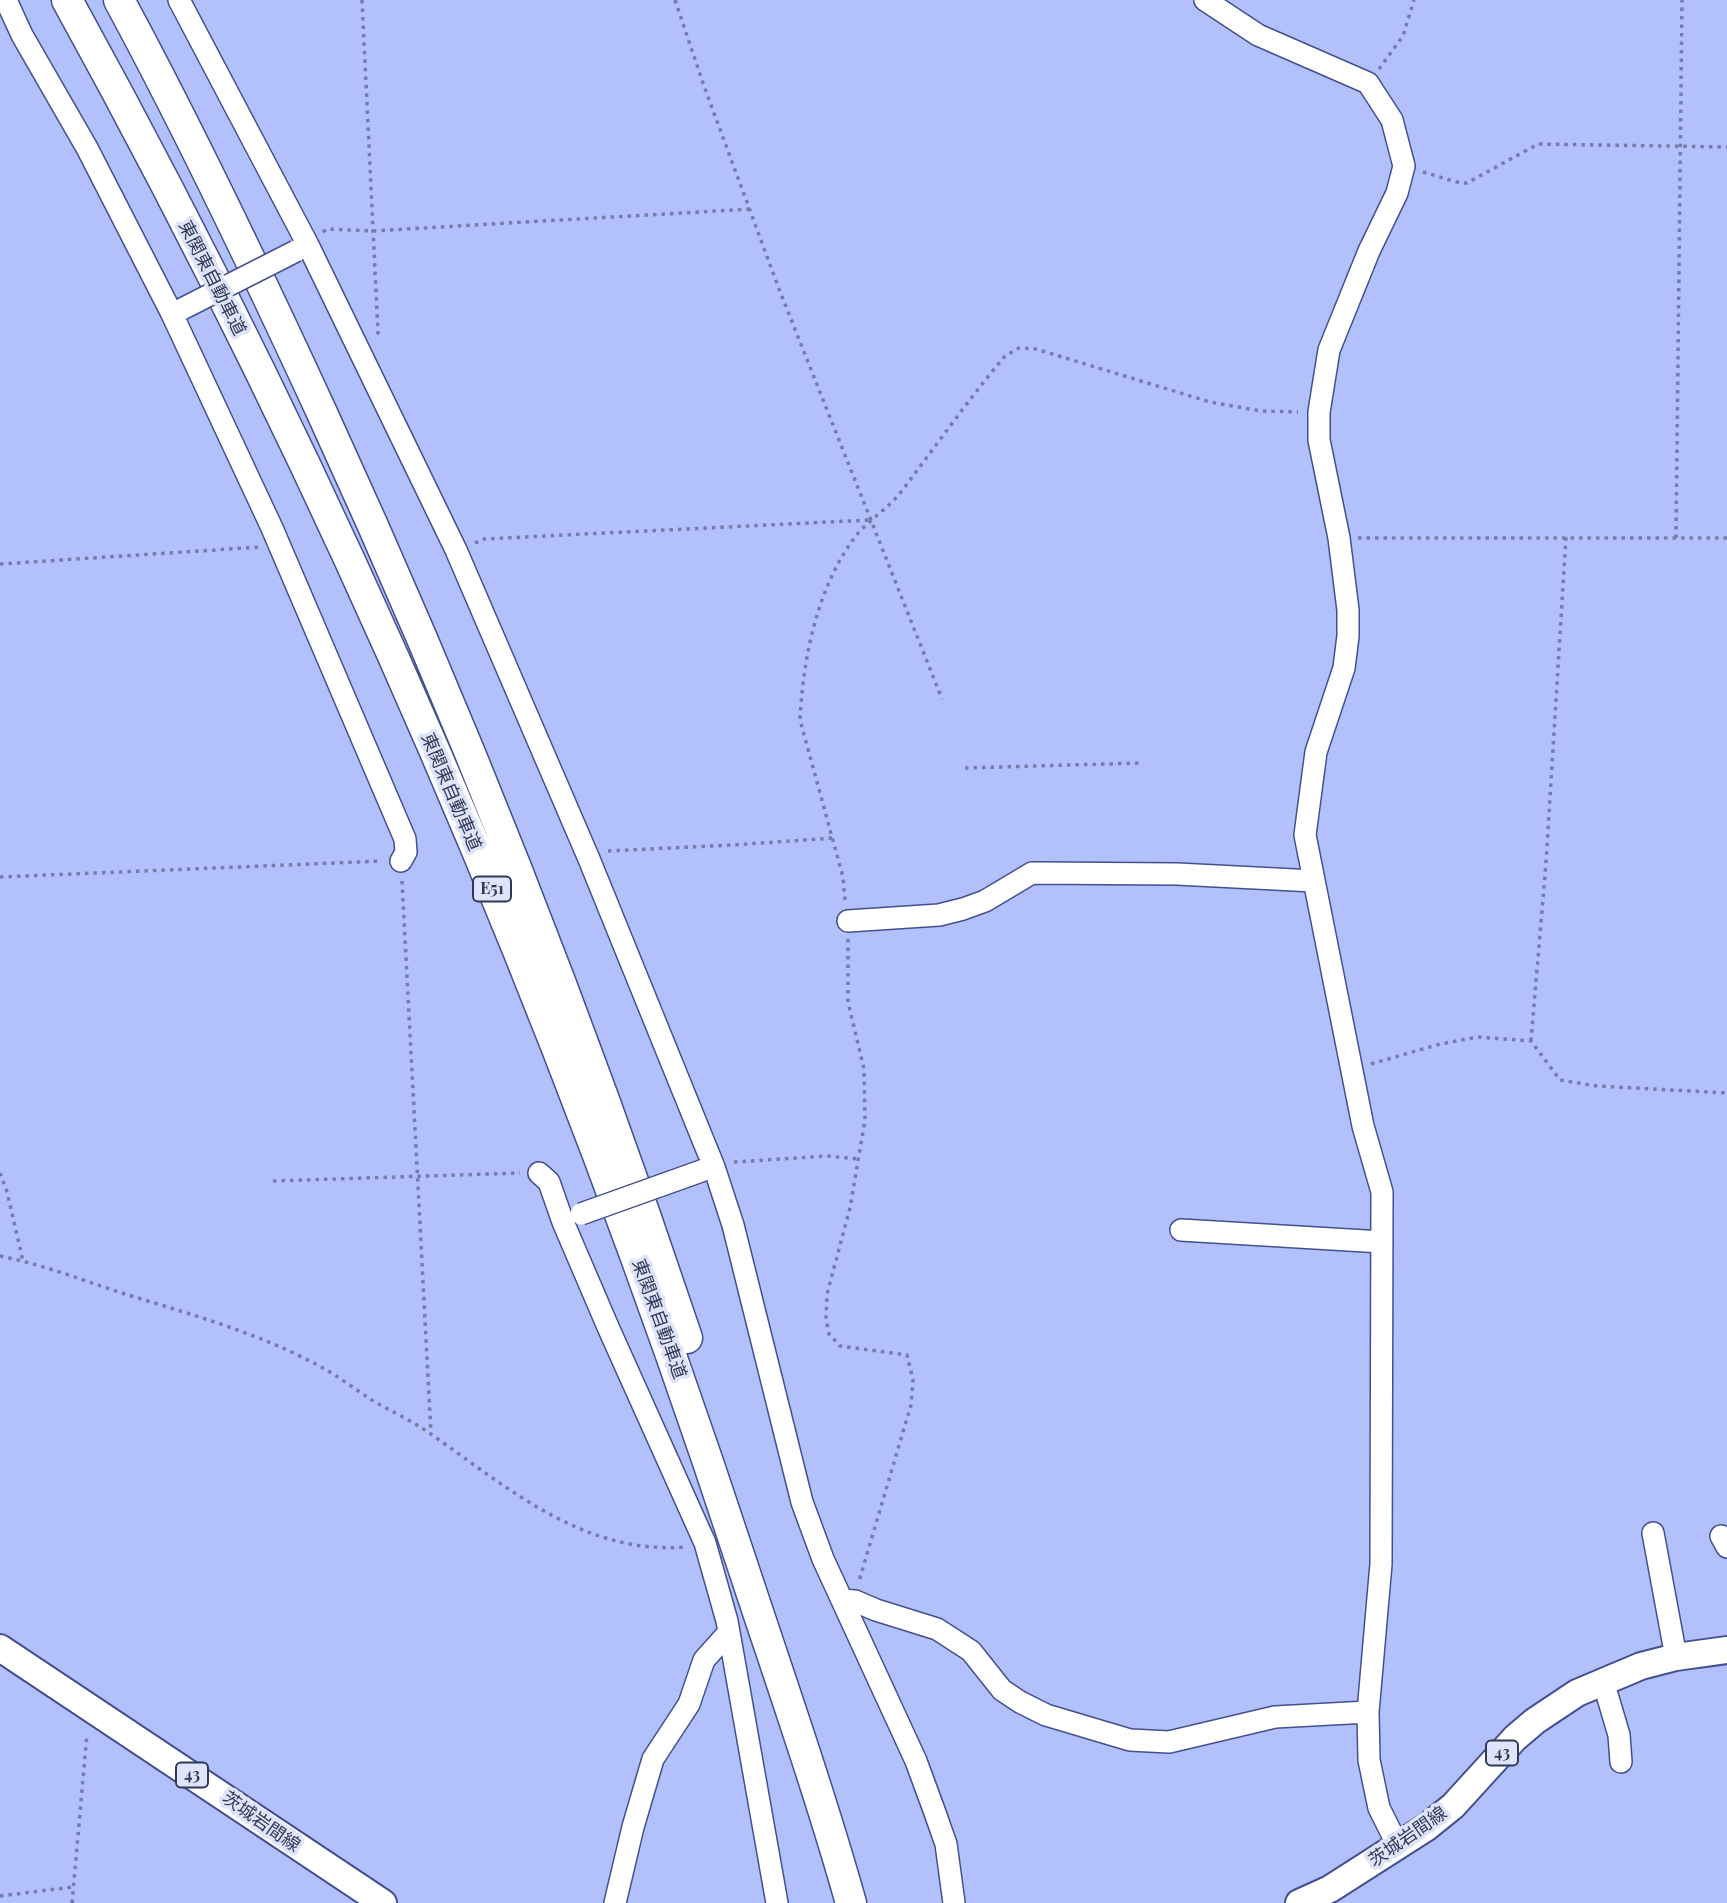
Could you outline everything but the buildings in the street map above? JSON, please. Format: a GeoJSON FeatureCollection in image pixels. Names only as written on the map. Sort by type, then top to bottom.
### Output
{"type":"FeatureCollection","features":[{"type":"Feature","properties":{"kind":"highway","name":"東関東自動車道"},"geometry":{"type":"LineString","coordinates":[[67,0],[136,126],[240,332],[339,538],[443,770],[546,1018],[671,1351],[849,1897]]}},
{"type":"Feature","properties":{"kind":"highway","name":"東関東自動車道"},"geometry":{"type":"LineString","coordinates":[[119,0],[175,104],[373,524],[472,755],[571,1008],[634,1179],[747,1524],[774,1617],[824,1816]]}},
{"type":"Feature","properties":{"kind":"main road","name":"茨城岩間線"},"geometry":{"type":"LineString","coordinates":[[0,1648],[383,1903]]}},
{"type":"Feature","properties":{"kind":"main road","name":"茨城岩間線"},"geometry":{"type":"LineString","coordinates":[[1299,1903],[1330,1889],[1427,1827],[1453,1806],[1515,1738],[1577,1693],[1641,1666],[1675,1657],[1727,1650]]}},
{"type":"Feature","properties":{"kind":"street"},"geometry":{"type":"LineString","coordinates":[[6,0],[45,78],[87,148],[177,312],[405,839],[406,852],[401,861]]}},
{"type":"Feature","properties":{"kind":"street"},"geometry":{"type":"LineString","coordinates":[[178,0],[302,248],[363,357],[456,550],[589,859],[733,1225],[802,1502],[823,1559],[849,1601],[916,1761],[946,1844],[954,1903]]}},
{"type":"Feature","properties":{"kind":"street"},"geometry":{"type":"LineString","coordinates":[[1205,0],[1258,35],[1368,83],[1392,120],[1404,166],[1397,193],[1369,251],[1329,350],[1319,412],[1319,440],[1339,538],[1349,610],[1344,668],[1316,752],[1305,835],[1363,1126],[1382,1192],[1381,1563],[1368,1712],[1369,1760],[1379,1808],[1398,1846]]}},
{"type":"Feature","properties":{"kind":"street"},"geometry":{"type":"LineString","coordinates":[[177,312],[302,248]]}},
{"type":"Feature","properties":{"kind":"street"},"geometry":{"type":"LineString","coordinates":[[848,921],[939,915],[962,909],[985,901],[1032,873],[1177,874],[1314,881]]}},
{"type":"Feature","properties":{"kind":"street"},"geometry":{"type":"LineString","coordinates":[[572,1218],[709,1168]]}},
{"type":"Feature","properties":{"kind":"street"},"geometry":{"type":"LineString","coordinates":[[539,1173],[549,1182],[572,1218],[705,1543],[729,1632],[777,1903]]}},
{"type":"Feature","properties":{"kind":"street"},"geometry":{"type":"LineString","coordinates":[[1181,1230],[1382,1242]]}},
{"type":"Feature","properties":{"kind":"street"},"geometry":{"type":"LineString","coordinates":[[1653,1533],[1675,1657]]}},
{"type":"Feature","properties":{"kind":"street"},"geometry":{"type":"LineString","coordinates":[[849,1601],[937,1629],[953,1638],[971,1651],[1002,1690],[1020,1702],[1057,1718],[1130,1740],[1169,1742],[1275,1717],[1368,1712]]}},
{"type":"Feature","properties":{"kind":"street"},"geometry":{"type":"LineString","coordinates":[[615,1903],[653,1759],[689,1704],[704,1660],[729,1632]]}},
{"type":"Feature","properties":{"kind":"street"},"geometry":{"type":"LineString","coordinates":[[1603,1681],[1619,1735],[1620,1762]]}},
{"type":"Feature","properties":{"kind":"path"},"geometry":{"type":"LineString","coordinates":[[362,0],[378,333],[363,357]]}},
{"type":"Feature","properties":{"kind":"path"},"geometry":{"type":"LineString","coordinates":[[676,0],[704,86],[779,289],[942,699]]}},
{"type":"Feature","properties":{"kind":"path"},"geometry":{"type":"LineString","coordinates":[[1368,83],[1403,36],[1414,0]]}},
{"type":"Feature","properties":{"kind":"path"},"geometry":{"type":"LineString","coordinates":[[1676,538],[1682,0]]}},
{"type":"Feature","properties":{"kind":"path"},"geometry":{"type":"LineString","coordinates":[[1404,166],[1467,183],[1538,144],[1727,146]]}},
{"type":"Feature","properties":{"kind":"path"},"geometry":{"type":"LineString","coordinates":[[302,248],[327,229],[372,231],[750,209]]}},
{"type":"Feature","properties":{"kind":"path"},"geometry":{"type":"LineString","coordinates":[[849,1601],[858,1583],[911,1405],[913,1380],[907,1355],[840,1346],[829,1334],[827,1294],[850,1208],[865,1119],[866,1093],[864,1069],[848,1002],[848,921],[843,877],[800,720],[801,692],[811,640],[836,567],[855,536],[895,501],[1005,356],[1019,348],[1036,349],[1210,402],[1261,411],[1319,412]]}},
{"type":"Feature","properties":{"kind":"path"},"geometry":{"type":"LineString","coordinates":[[456,550],[484,539],[871,520]]}},
{"type":"Feature","properties":{"kind":"path"},"geometry":{"type":"LineString","coordinates":[[1566,537],[1546,863],[1531,1041],[1560,1080],[1597,1086],[1727,1093]]}},
{"type":"Feature","properties":{"kind":"path"},"geometry":{"type":"LineString","coordinates":[[1339,538],[1727,538]]}},
{"type":"Feature","properties":{"kind":"path"},"geometry":{"type":"LineString","coordinates":[[0,564],[279,546]]}},
{"type":"Feature","properties":{"kind":"path"},"geometry":{"type":"LineString","coordinates":[[965,768],[1141,763]]}},
{"type":"Feature","properties":{"kind":"path"},"geometry":{"type":"LineString","coordinates":[[589,859],[610,850],[832,838]]}},
{"type":"Feature","properties":{"kind":"path"},"geometry":{"type":"LineString","coordinates":[[0,877],[401,861],[431,1434]]}},
{"type":"Feature","properties":{"kind":"path"},"geometry":{"type":"LineString","coordinates":[[1351,1070],[1440,1044],[1478,1037],[1531,1041]]}},
{"type":"Feature","properties":{"kind":"path"},"geometry":{"type":"LineString","coordinates":[[709,1168],[739,1160],[827,1156],[858,1159]]}},
{"type":"Feature","properties":{"kind":"path"},"geometry":{"type":"LineString","coordinates":[[0,1173],[23,1261]]}},
{"type":"Feature","properties":{"kind":"path"},"geometry":{"type":"LineString","coordinates":[[273,1181],[539,1173]]}},
{"type":"Feature","properties":{"kind":"path"},"geometry":{"type":"LineString","coordinates":[[0,1256],[167,1307],[289,1351],[323,1367],[431,1434],[560,1521],[593,1536],[620,1544],[654,1548],[684,1548],[705,1543]]}},
{"type":"Feature","properties":{"kind":"path"},"geometry":{"type":"LineString","coordinates":[[72,1903],[89,1707]]}},
{"type":"Feature","properties":{"kind":"path"},"geometry":{"type":"LineString","coordinates":[[0,1896],[74,1886]]}}]}
